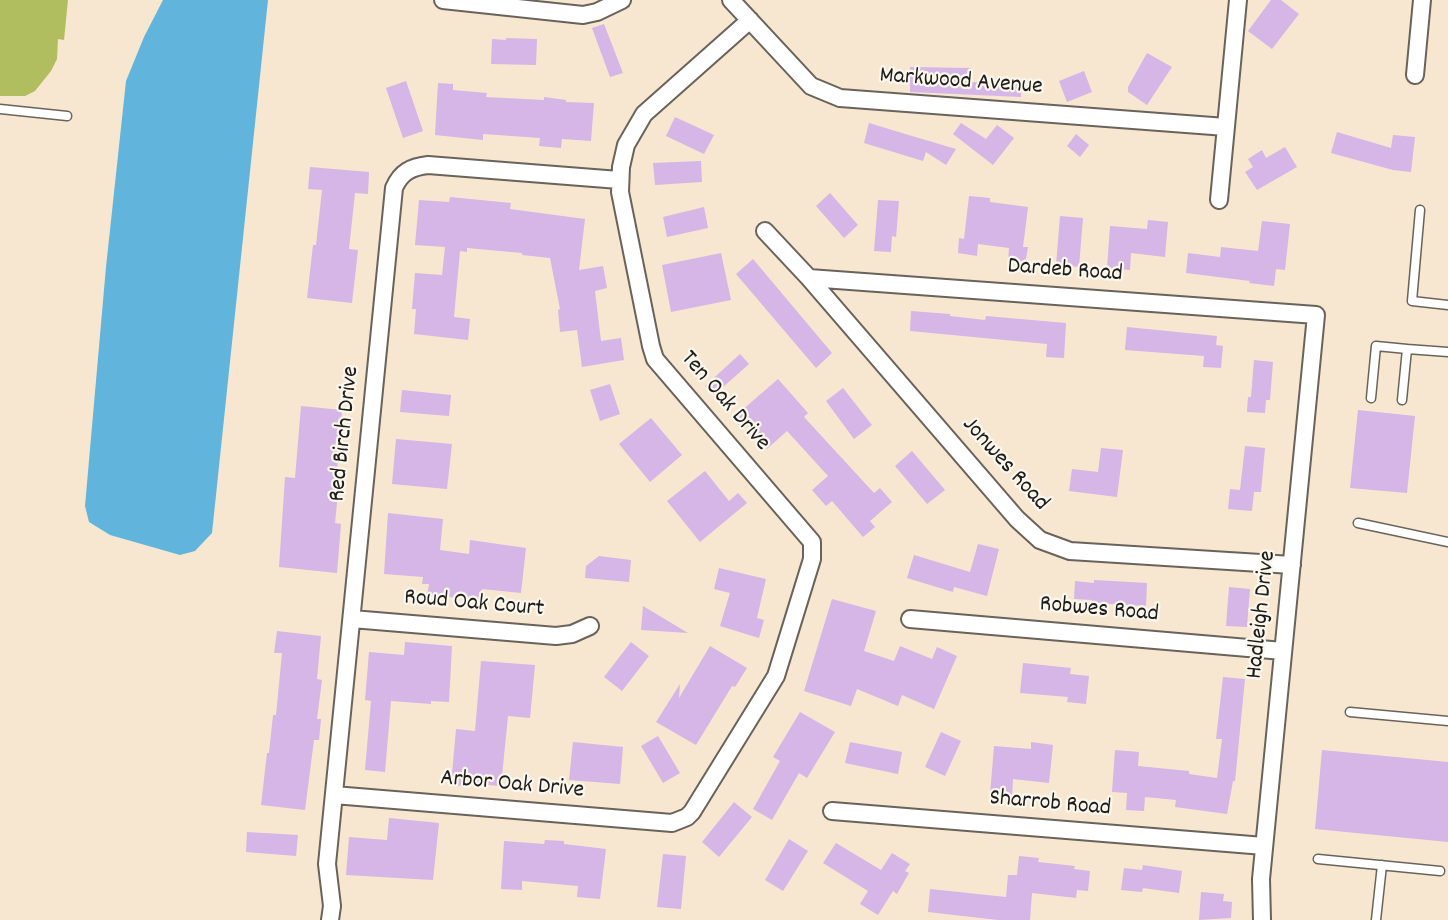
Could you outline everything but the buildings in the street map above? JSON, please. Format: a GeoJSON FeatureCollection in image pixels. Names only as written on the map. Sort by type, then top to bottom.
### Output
{"type":"FeatureCollection","features":[{"type":"Feature","properties":{"kind":"street"},"geometry":{"type":"LineString","coordinates":[[443,0],[583,15],[597,12],[622,0]]}},
{"type":"Feature","properties":{"kind":"street","name":"Markwood Avenue"},"geometry":{"type":"LineString","coordinates":[[731,0],[811,86],[840,98],[1226,127]]}},
{"type":"Feature","properties":{"kind":"street"},"geometry":{"type":"LineString","coordinates":[[1219,200],[1238,0]]}},
{"type":"Feature","properties":{"kind":"street"},"geometry":{"type":"LineString","coordinates":[[1415,75],[1422,0]]}},
{"type":"Feature","properties":{"kind":"street","name":"Ten Oak Drive"},"geometry":{"type":"LineString","coordinates":[[685,818],[692,812],[777,674],[812,558],[813,546],[810,539],[655,359],[625,221],[620,180],[626,145],[644,114],[750,20]]}},
{"type":"Feature","properties":{"kind":"street","name":"Red Birch Drive"},"geometry":{"type":"LineString","coordinates":[[330,920],[332,902],[327,869],[393,192],[398,181],[409,169],[428,165],[620,180]]}},
{"type":"Feature","properties":{"kind":"street","name":"Jonwes Road"},"geometry":{"type":"LineString","coordinates":[[765,231],[809,278],[1017,519],[1041,540],[1070,551],[1292,565]]}},
{"type":"Feature","properties":{"kind":"street","name":"Dardeb Road"},"geometry":{"type":"LineString","coordinates":[[809,278],[1316,315]]}},
{"type":"Feature","properties":{"kind":"street","name":"Hadleigh Drive"},"geometry":{"type":"LineString","coordinates":[[1262,920],[1260,895],[1264,846],[1316,315]]}},
{"type":"Feature","properties":{"kind":"street","name":"Roud Oak Court"},"geometry":{"type":"LineString","coordinates":[[352,619],[556,636],[572,634],[590,626]]}},
{"type":"Feature","properties":{"kind":"street","name":"Robwes Road"},"geometry":{"type":"LineString","coordinates":[[910,619],[1283,651]]}},
{"type":"Feature","properties":{"kind":"street","name":"Arbor Oak Drive"},"geometry":{"type":"LineString","coordinates":[[334,795],[672,823],[685,818]]}},
{"type":"Feature","properties":{"kind":"street","name":"Sharrob Road"},"geometry":{"type":"LineString","coordinates":[[832,811],[1264,846]]}},
{"type":"Feature","properties":{"kind":"lane"},"geometry":{"type":"LineString","coordinates":[[0,109],[67,116]]}},
{"type":"Feature","properties":{"kind":"lane"},"geometry":{"type":"LineString","coordinates":[[1420,210],[1412,301],[1448,305]]}},
{"type":"Feature","properties":{"kind":"lane"},"geometry":{"type":"LineString","coordinates":[[1371,398],[1376,346],[1448,352]]}},
{"type":"Feature","properties":{"kind":"lane"},"geometry":{"type":"LineString","coordinates":[[1402,400],[1407,349]]}},
{"type":"Feature","properties":{"kind":"lane"},"geometry":{"type":"LineString","coordinates":[[1358,523],[1448,542]]}},
{"type":"Feature","properties":{"kind":"lane"},"geometry":{"type":"LineString","coordinates":[[1350,712],[1448,721]]}},
{"type":"Feature","properties":{"kind":"lane"},"geometry":{"type":"LineString","coordinates":[[1318,859],[1440,871]]}},
{"type":"Feature","properties":{"kind":"lane"},"geometry":{"type":"LineString","coordinates":[[1376,920],[1382,865]]}},
{"type":"Feature","properties":{"kind":"green space"},"geometry":{"type":"Polygon","coordinates":[[[0,0],[68,0],[64,40],[58,39],[57,59],[51,71],[35,91],[25,96],[0,96],[0,0]]]}},
{"type":"Feature","properties":{"kind":"water"},"geometry":{"type":"Polygon","coordinates":[[[163,0],[268,0],[212,533],[195,551],[180,555],[110,535],[89,522],[85,506],[106,267],[126,81],[144,37],[163,0]]]}}]}
